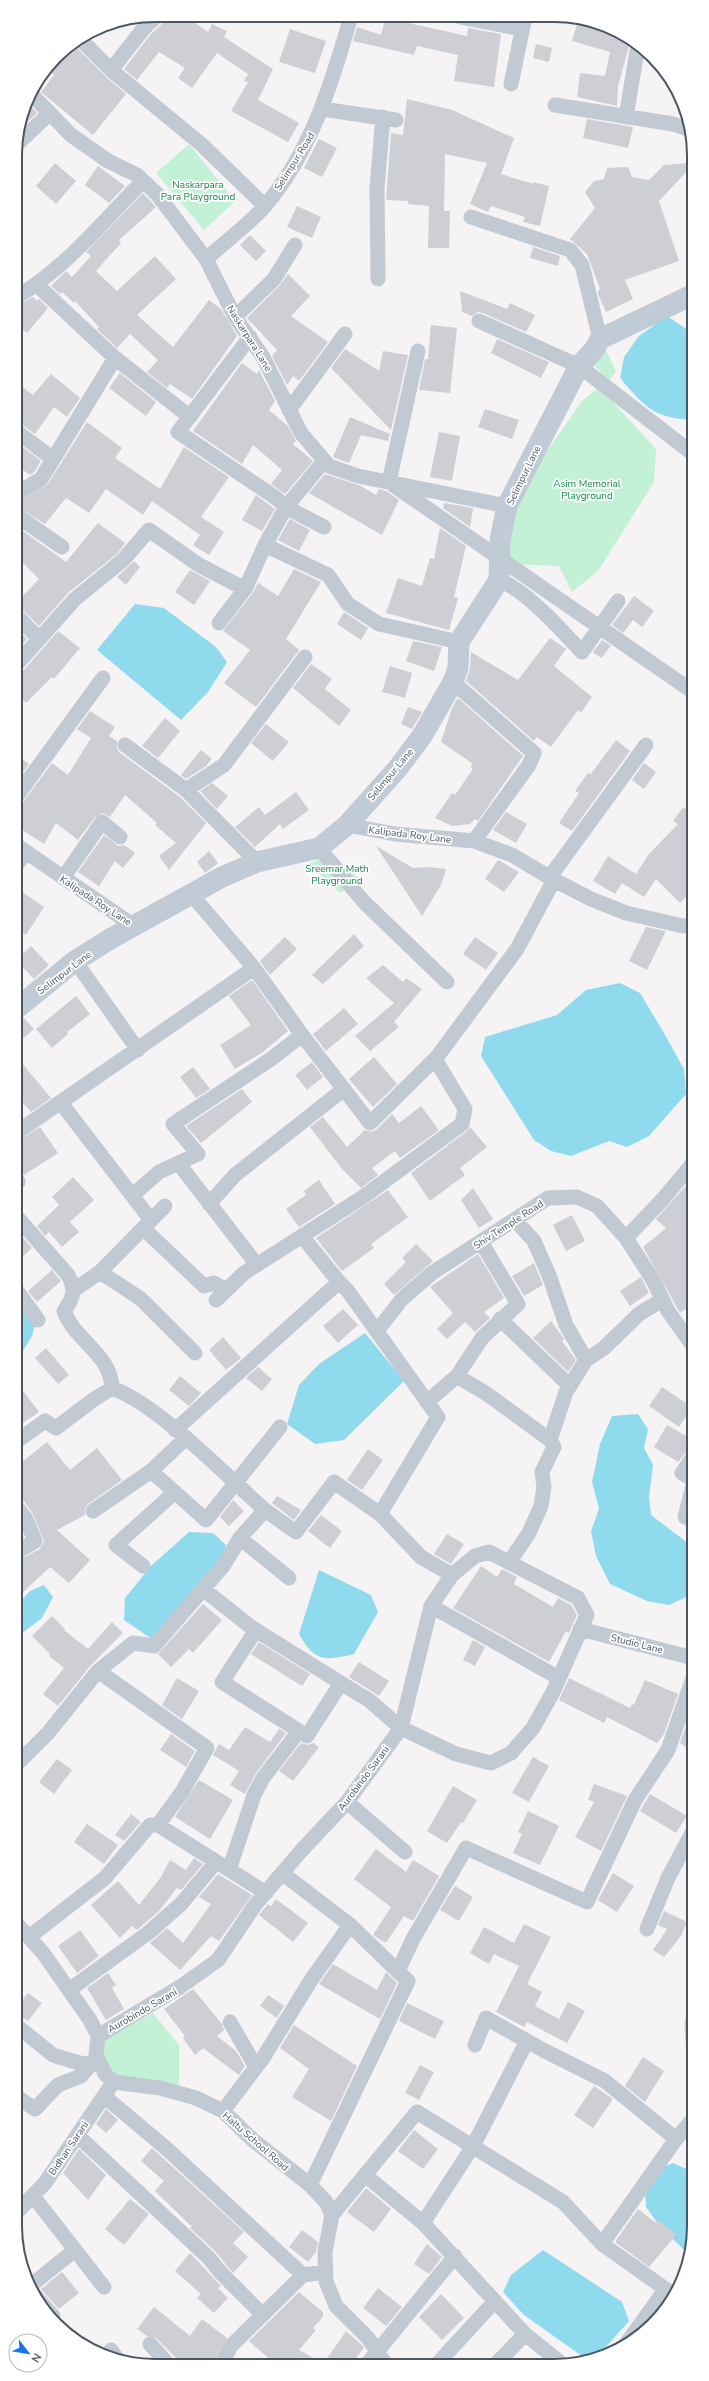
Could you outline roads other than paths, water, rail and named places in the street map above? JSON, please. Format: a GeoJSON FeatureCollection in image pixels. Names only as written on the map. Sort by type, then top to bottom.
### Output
{"type":"FeatureCollection","features":[{"type":"Feature","properties":{"kind":"street","name":"Selimpur Road"},"geometry":{"type":"LineString","coordinates":[[206,259],[265,206],[310,139],[322,109],[349,22]]}},
{"type":"Feature","properties":{"kind":"street"},"geometry":{"type":"LineString","coordinates":[[511,84],[524,23],[513,22]]}},
{"type":"Feature","properties":{"kind":"street"},"geometry":{"type":"LineString","coordinates":[[111,70],[140,24]]}},
{"type":"Feature","properties":{"kind":"street"},"geometry":{"type":"LineString","coordinates":[[84,43],[111,70],[201,144],[265,206]]}},
{"type":"Feature","properties":{"kind":"street"},"geometry":{"type":"LineString","coordinates":[[626,117],[637,51]]}},
{"type":"Feature","properties":{"kind":"street","name":"Naskarpara Lane"},"geometry":{"type":"LineString","coordinates":[[35,98],[71,134],[108,161],[137,176],[157,194],[206,259],[234,317],[264,357],[300,433],[329,466],[358,476],[507,506]]}},
{"type":"Feature","properties":{"kind":"street"},"geometry":{"type":"LineString","coordinates":[[555,105],[673,124],[684,128]]}},
{"type":"Feature","properties":{"kind":"street"},"geometry":{"type":"LineString","coordinates":[[322,109],[390,119],[377,188],[378,279]]}},
{"type":"Feature","properties":{"kind":"street"},"geometry":{"type":"LineString","coordinates":[[23,139],[50,114]]}},
{"type":"Feature","properties":{"kind":"street"},"geometry":{"type":"LineString","coordinates":[[22,294],[37,285],[143,181]]}},
{"type":"Feature","properties":{"kind":"street"},"geometry":{"type":"LineString","coordinates":[[471,217],[570,250],[582,266],[600,339],[687,297]]}},
{"type":"Feature","properties":{"kind":"street"},"geometry":{"type":"LineString","coordinates":[[234,317],[274,279],[295,245]]}},
{"type":"Feature","properties":{"kind":"street"},"geometry":{"type":"LineString","coordinates":[[37,285],[115,358],[190,417]]}},
{"type":"Feature","properties":{"kind":"street"},"geometry":{"type":"LineString","coordinates":[[479,321],[579,366],[687,449]]}},
{"type":"Feature","properties":{"kind":"street"},"geometry":{"type":"LineString","coordinates":[[289,410],[344,334]]}},
{"type":"Feature","properties":{"kind":"street"},"geometry":{"type":"LineString","coordinates":[[250,337],[178,432],[276,498],[286,507],[324,527]]}},
{"type":"Feature","properties":{"kind":"street","name":"Selimpur Lane"},"geometry":{"type":"LineString","coordinates":[[347,825],[422,736],[453,682],[458,668],[459,642],[498,580],[500,540],[507,506],[579,366],[594,350],[600,339]]}},
{"type":"Feature","properties":{"kind":"street"},"geometry":{"type":"LineString","coordinates":[[418,351],[389,482],[687,688]]}},
{"type":"Feature","properties":{"kind":"street"},"geometry":{"type":"LineString","coordinates":[[22,490],[41,478],[115,358]]}},
{"type":"Feature","properties":{"kind":"street"},"geometry":{"type":"LineString","coordinates":[[22,436],[53,459]]}},
{"type":"Feature","properties":{"kind":"street"},"geometry":{"type":"LineString","coordinates":[[219,624],[246,589],[265,545],[286,507],[324,461]]}},
{"type":"Feature","properties":{"kind":"street"},"geometry":{"type":"LineString","coordinates":[[22,519],[62,547]]}},
{"type":"Feature","properties":{"kind":"street"},"geometry":{"type":"LineString","coordinates":[[22,659],[75,599],[123,560],[149,530],[199,565],[246,589]]}},
{"type":"Feature","properties":{"kind":"street"},"geometry":{"type":"LineString","coordinates":[[265,545],[328,575],[348,604],[379,624],[459,642]]}},
{"type":"Feature","properties":{"kind":"street"},"geometry":{"type":"LineString","coordinates":[[498,580],[508,584],[551,620],[582,652],[618,601]]}},
{"type":"Feature","properties":{"kind":"street"},"geometry":{"type":"LineString","coordinates":[[22,621],[39,639]]}},
{"type":"Feature","properties":{"kind":"street"},"geometry":{"type":"LineString","coordinates":[[186,790],[224,765],[305,657]]}},
{"type":"Feature","properties":{"kind":"street"},"geometry":{"type":"LineString","coordinates":[[22,789],[103,678]]}},
{"type":"Feature","properties":{"kind":"street"},"geometry":{"type":"LineString","coordinates":[[453,682],[534,753],[532,760],[474,841]]}},
{"type":"Feature","properties":{"kind":"street"},"geometry":{"type":"LineString","coordinates":[[125,745],[186,790],[256,862]]}},
{"type":"Feature","properties":{"kind":"street"},"geometry":{"type":"LineString","coordinates":[[191,894],[254,968],[370,1123],[435,1059],[517,949],[551,879],[646,745]]}},
{"type":"Feature","properties":{"kind":"street"},"geometry":{"type":"LineString","coordinates":[[63,878],[102,822],[120,837]]}},
{"type":"Feature","properties":{"kind":"street","name":"Kalipada Roy Lane"},"geometry":{"type":"LineString","coordinates":[[22,850],[134,926],[191,894],[256,862],[319,848],[347,825],[395,834],[474,841],[512,855],[579,894],[626,913],[687,926]]}},
{"type":"Feature","properties":{"kind":"street"},"geometry":{"type":"LineString","coordinates":[[319,848],[364,902],[447,982]]}},
{"type":"Feature","properties":{"kind":"street","name":"Selimpur Lane"},"geometry":{"type":"LineString","coordinates":[[22,1004],[75,961],[134,926]]}},
{"type":"Feature","properties":{"kind":"street"},"geometry":{"type":"LineString","coordinates":[[75,961],[138,1050]]}},
{"type":"Feature","properties":{"kind":"street"},"geometry":{"type":"LineString","coordinates":[[22,1129],[138,1050],[254,968]]}},
{"type":"Feature","properties":{"kind":"street"},"geometry":{"type":"LineString","coordinates":[[133,1196],[160,1172],[198,1154],[173,1124],[271,1059],[302,1034]]}},
{"type":"Feature","properties":{"kind":"street"},"geometry":{"type":"LineString","coordinates":[[61,1103],[133,1196],[147,1224],[204,1286],[214,1283],[221,1295],[244,1273],[363,1197],[462,1124],[465,1109],[435,1059]]}},
{"type":"Feature","properties":{"kind":"street"},"geometry":{"type":"LineString","coordinates":[[209,1204],[235,1175],[344,1089]]}},
{"type":"Feature","properties":{"kind":"street"},"geometry":{"type":"LineString","coordinates":[[179,1164],[257,1265]]}},
{"type":"Feature","properties":{"kind":"street"},"geometry":{"type":"LineString","coordinates":[[626,1238],[687,1172]]}},
{"type":"Feature","properties":{"kind":"street","name":"Shiv Temple Road"},"geometry":{"type":"LineString","coordinates":[[377,1331],[402,1299],[432,1273],[548,1198],[577,1197],[597,1206],[626,1238],[653,1280],[662,1300],[687,1337]]}},
{"type":"Feature","properties":{"kind":"street"},"geometry":{"type":"LineString","coordinates":[[74,1290],[100,1272],[165,1206]]}},
{"type":"Feature","properties":{"kind":"street"},"geometry":{"type":"LineString","coordinates":[[515,1220],[534,1240],[566,1325],[586,1360]]}},
{"type":"Feature","properties":{"kind":"street"},"geometry":{"type":"LineString","coordinates":[[22,1223],[68,1275],[74,1290],[74,1298],[64,1311],[67,1320],[94,1350],[111,1376],[112,1388]]}},
{"type":"Feature","properties":{"kind":"street"},"geometry":{"type":"LineString","coordinates":[[302,1236],[377,1331],[438,1417],[380,1514]]}},
{"type":"Feature","properties":{"kind":"street"},"geometry":{"type":"LineString","coordinates":[[427,1402],[457,1376],[482,1338],[500,1319],[518,1304],[480,1242]]}},
{"type":"Feature","properties":{"kind":"street"},"geometry":{"type":"LineString","coordinates":[[100,1272],[141,1299],[195,1353]]}},
{"type":"Feature","properties":{"kind":"street"},"geometry":{"type":"LineString","coordinates":[[93,1511],[151,1471],[180,1434],[241,1368],[296,1322],[339,1282]]}},
{"type":"Feature","properties":{"kind":"street"},"geometry":{"type":"LineString","coordinates":[[22,1298],[38,1320]]}},
{"type":"Feature","properties":{"kind":"street"},"geometry":{"type":"LineString","coordinates":[[550,1440],[570,1386],[586,1360],[604,1348],[639,1314],[662,1300]]}},
{"type":"Feature","properties":{"kind":"street"},"geometry":{"type":"LineString","coordinates":[[500,1319],[570,1386]]}},
{"type":"Feature","properties":{"kind":"street"},"geometry":{"type":"LineString","coordinates":[[457,1376],[487,1394],[550,1440],[554,1447],[542,1472],[544,1487],[540,1506],[529,1533],[510,1561]]}},
{"type":"Feature","properties":{"kind":"street"},"geometry":{"type":"LineString","coordinates":[[112,1388],[128,1394],[180,1434],[265,1510],[296,1532],[334,1482],[380,1514],[421,1557],[452,1575]]}},
{"type":"Feature","properties":{"kind":"street"},"geometry":{"type":"LineString","coordinates":[[22,1437],[45,1421],[56,1428],[92,1400],[112,1388]]}},
{"type":"Feature","properties":{"kind":"street"},"geometry":{"type":"LineString","coordinates":[[151,1471],[206,1520],[280,1427]]}},
{"type":"Feature","properties":{"kind":"street"},"geometry":{"type":"LineString","coordinates":[[687,1466],[682,1473],[687,1476]]}},
{"type":"Feature","properties":{"kind":"street"},"geometry":{"type":"LineString","coordinates":[[143,1566],[116,1545],[175,1492]]}},
{"type":"Feature","properties":{"kind":"street"},"geometry":{"type":"LineString","coordinates":[[687,1509],[685,1517],[687,1518]]}},
{"type":"Feature","properties":{"kind":"street"},"geometry":{"type":"LineString","coordinates":[[22,1759],[48,1733],[98,1671],[133,1643],[154,1646],[223,1566],[240,1538],[265,1510]]}},
{"type":"Feature","properties":{"kind":"street"},"geometry":{"type":"LineString","coordinates":[[22,1514],[26,1519],[35,1540],[22,1549]]}},
{"type":"Feature","properties":{"kind":"street"},"geometry":{"type":"LineString","coordinates":[[240,1538],[289,1578]]}},
{"type":"Feature","properties":{"kind":"street"},"geometry":{"type":"LineString","coordinates":[[203,1589],[256,1630],[370,1701],[401,1728],[456,1754],[491,1763],[511,1753],[533,1728],[559,1678],[587,1615],[578,1598],[510,1561],[489,1552],[475,1556],[452,1575],[431,1606],[401,1728]]}},
{"type":"Feature","properties":{"kind":"street"},"geometry":{"type":"LineString","coordinates":[[431,1606],[559,1678]]}},
{"type":"Feature","properties":{"kind":"street","name":"Studio Lane"},"geometry":{"type":"LineString","coordinates":[[580,1629],[687,1656]]}},
{"type":"Feature","properties":{"kind":"street"},"geometry":{"type":"LineString","coordinates":[[256,1630],[222,1682],[307,1736],[341,1683]]}},
{"type":"Feature","properties":{"kind":"street"},"geometry":{"type":"LineString","coordinates":[[98,1671],[207,1748],[182,1792],[158,1825]]}},
{"type":"Feature","properties":{"kind":"street"},"geometry":{"type":"LineString","coordinates":[[398,1971],[413,1939],[466,1848],[587,1902],[634,1800],[668,1750],[687,1695]]}},
{"type":"Feature","properties":{"kind":"street","name":"Aurobindo Sarani"},"geometry":{"type":"LineString","coordinates":[[98,2036],[180,1987],[218,1960],[266,1893],[282,1873],[347,1802],[401,1728]]}},
{"type":"Feature","properties":{"kind":"street"},"geometry":{"type":"LineString","coordinates":[[230,1870],[254,1795],[263,1778],[300,1731]]}},
{"type":"Feature","properties":{"kind":"street"},"geometry":{"type":"LineString","coordinates":[[347,1802],[405,1852]]}},
{"type":"Feature","properties":{"kind":"street"},"geometry":{"type":"LineString","coordinates":[[29,1937],[105,1878],[150,1825],[158,1825],[266,1893]]}},
{"type":"Feature","properties":{"kind":"street"},"geometry":{"type":"LineString","coordinates":[[647,1928],[668,1878],[687,1842]]}},
{"type":"Feature","properties":{"kind":"street"},"geometry":{"type":"LineString","coordinates":[[69,1990],[154,1928],[180,1904],[216,1862]]}},
{"type":"Feature","properties":{"kind":"street"},"geometry":{"type":"LineString","coordinates":[[282,1873],[350,1925],[408,1981],[310,2185]]}},
{"type":"Feature","properties":{"kind":"street"},"geometry":{"type":"LineString","coordinates":[[223,2111],[256,2067],[311,1980],[350,1925]]}},
{"type":"Feature","properties":{"kind":"street"},"geometry":{"type":"LineString","coordinates":[[22,1929],[69,1990],[98,2036],[96,2065]]}},
{"type":"Feature","properties":{"kind":"street"},"geometry":{"type":"LineString","coordinates":[[475,2045],[486,2018],[605,2081],[676,2139]]}},
{"type":"Feature","properties":{"kind":"street"},"geometry":{"type":"LineString","coordinates":[[230,2022],[256,2067]]}},
{"type":"Feature","properties":{"kind":"street"},"geometry":{"type":"LineString","coordinates":[[22,2030],[53,2055],[79,2063],[96,2065],[114,2082]]}},
{"type":"Feature","properties":{"kind":"street"},"geometry":{"type":"LineString","coordinates":[[423,2223],[473,2146],[527,2041]]}},
{"type":"Feature","properties":{"kind":"street"},"geometry":{"type":"LineString","coordinates":[[22,2100],[35,2109],[58,2085],[81,2076],[96,2065]]}},
{"type":"Feature","properties":{"kind":"street","name":"Haltu School Road"},"geometry":{"type":"LineString","coordinates":[[114,2082],[160,2088],[196,2098],[223,2111],[254,2141],[310,2185],[326,2202],[332,2215]]}},
{"type":"Feature","properties":{"kind":"street","name":"Bidhan Sarani"},"geometry":{"type":"LineString","coordinates":[[22,2207],[45,2183],[114,2082]]}},
{"type":"Feature","properties":{"kind":"street"},"geometry":{"type":"LineString","coordinates":[[104,2096],[167,2149],[303,2275]]}},
{"type":"Feature","properties":{"kind":"street"},"geometry":{"type":"LineString","coordinates":[[376,2359],[368,2338],[336,2306],[326,2281],[325,2252],[332,2215],[417,2112],[563,2202],[602,2244],[669,2293]]}},
{"type":"Feature","properties":{"kind":"street"},"geometry":{"type":"LineString","coordinates":[[602,2244],[676,2139],[687,2126]]}},
{"type":"Feature","properties":{"kind":"street"},"geometry":{"type":"LineString","coordinates":[[77,2135],[210,2258],[221,2273],[263,2315]]}},
{"type":"Feature","properties":{"kind":"street"},"geometry":{"type":"LineString","coordinates":[[365,2175],[423,2223],[455,2256],[525,2334],[556,2359]]}},
{"type":"Feature","properties":{"kind":"street"},"geometry":{"type":"LineString","coordinates":[[33,2196],[104,2287]]}},
{"type":"Feature","properties":{"kind":"street"},"geometry":{"type":"LineString","coordinates":[[35,2282],[75,2250]]}},
{"type":"Feature","properties":{"kind":"street"},"geometry":{"type":"LineString","coordinates":[[377,2359],[455,2256]]}},
{"type":"Feature","properties":{"kind":"street"},"geometry":{"type":"LineString","coordinates":[[224,2359],[231,2346],[303,2275],[326,2272]]}},
{"type":"Feature","properties":{"kind":"street"},"geometry":{"type":"LineString","coordinates":[[642,2326],[667,2296]]}},
{"type":"Feature","properties":{"kind":"street"},"geometry":{"type":"LineString","coordinates":[[442,2359],[495,2301]]}},
{"type":"Feature","properties":{"kind":"street"},"geometry":{"type":"LineString","coordinates":[[501,2359],[525,2334]]}},
{"type":"Feature","properties":{"kind":"street"},"geometry":{"type":"LineString","coordinates":[[150,2344],[163,2359]]}},
{"type":"Feature","properties":{"kind":"water"},"geometry":{"type":"Polygon","coordinates":[[[667,316],[687,330],[687,420],[668,417],[650,409],[620,378],[624,357],[639,336],[667,316]]]}},
{"type":"Feature","properties":{"kind":"water"},"geometry":{"type":"Polygon","coordinates":[[[135,604],[164,608],[216,647],[227,662],[208,692],[181,720],[97,650],[135,604]]]}},
{"type":"Feature","properties":{"kind":"water"},"geometry":{"type":"Polygon","coordinates":[[[620,983],[640,993],[664,1033],[684,1069],[686,1094],[649,1136],[627,1147],[609,1141],[571,1156],[551,1151],[534,1140],[481,1056],[485,1037],[557,1015],[586,990],[620,983]]]}},
{"type":"Feature","properties":{"kind":"water"},"geometry":{"type":"Polygon","coordinates":[[[22,1303],[36,1321],[32,1336],[22,1353],[22,1303]]]}},
{"type":"Feature","properties":{"kind":"water"},"geometry":{"type":"Polygon","coordinates":[[[365,1333],[404,1381],[344,1440],[315,1444],[287,1424],[299,1385],[319,1364],[365,1333]]]}},
{"type":"Feature","properties":{"kind":"water"},"geometry":{"type":"Polygon","coordinates":[[[638,1414],[648,1429],[644,1448],[653,1465],[649,1497],[651,1515],[687,1542],[687,1597],[669,1605],[647,1601],[610,1584],[596,1556],[591,1531],[599,1509],[592,1482],[600,1444],[612,1416],[638,1414]]]}},
{"type":"Feature","properties":{"kind":"water"},"geometry":{"type":"Polygon","coordinates":[[[189,1532],[213,1533],[226,1545],[223,1556],[152,1639],[124,1620],[125,1598],[152,1565],[189,1532]]]}},
{"type":"Feature","properties":{"kind":"water"},"geometry":{"type":"Polygon","coordinates":[[[319,1570],[371,1595],[378,1612],[354,1654],[335,1658],[321,1657],[310,1650],[299,1634],[319,1570]]]}},
{"type":"Feature","properties":{"kind":"water"},"geometry":{"type":"Polygon","coordinates":[[[44,1585],[53,1597],[42,1618],[22,1633],[22,1600],[30,1591],[44,1585]]]}},
{"type":"Feature","properties":{"kind":"water"},"geometry":{"type":"Polygon","coordinates":[[[673,2163],[687,2169],[687,2235],[684,2250],[659,2225],[646,2207],[644,2175],[673,2163]]]}},
{"type":"Feature","properties":{"kind":"water"},"geometry":{"type":"Polygon","coordinates":[[[543,2250],[622,2302],[629,2321],[604,2349],[581,2356],[524,2315],[503,2292],[511,2275],[543,2250]]]}},
{"type":"Feature","properties":{"kind":"park label","name":"Naskarpara Para Playground"},"geometry":{"type":"Point","coordinates":[198,190]}},
{"type":"Feature","properties":{"kind":"park label","name":"Asim Memorial Playground"},"geometry":{"type":"Point","coordinates":[587,488]}},
{"type":"Feature","properties":{"kind":"park label","name":"Sreemar Math Playground"},"geometry":{"type":"Point","coordinates":[337,874]}}]}
